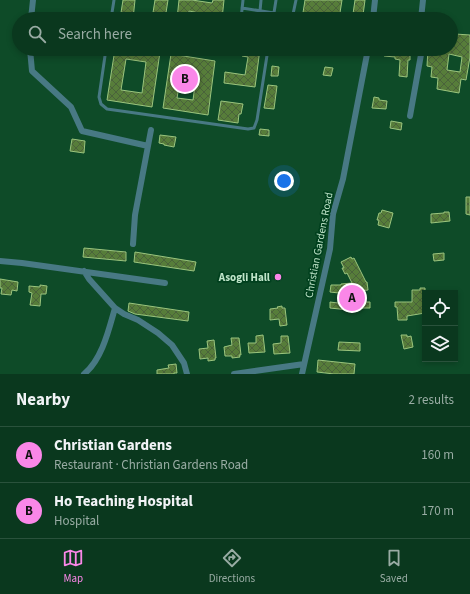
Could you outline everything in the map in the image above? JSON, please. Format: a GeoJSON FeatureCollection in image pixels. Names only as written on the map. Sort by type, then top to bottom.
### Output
{"type":"FeatureCollection","features":[{"type":"Feature","properties":{"kind":"street"},"geometry":{"type":"LineString","coordinates":[[32,12],[33,0]]}},
{"type":"Feature","properties":{"kind":"street"},"geometry":{"type":"LineString","coordinates":[[373,12],[376,0]]}},
{"type":"Feature","properties":{"kind":"street"},"geometry":{"type":"LineString","coordinates":[[422,12],[423,0]]}},
{"type":"Feature","properties":{"kind":"street"},"geometry":{"type":"LineString","coordinates":[[31,56],[32,71],[71,107],[82,131],[148,146]]}},
{"type":"Feature","properties":{"kind":"street","name":"Christian Gardens Road"},"geometry":{"type":"LineString","coordinates":[[302,374],[330,250],[333,214],[343,180],[367,56]]}},
{"type":"Feature","properties":{"kind":"street"},"geometry":{"type":"LineString","coordinates":[[410,116],[421,56]]}},
{"type":"Feature","properties":{"kind":"street"},"geometry":{"type":"LineString","coordinates":[[133,244],[135,215],[151,130]]}},
{"type":"Feature","properties":{"kind":"street"},"geometry":{"type":"LineString","coordinates":[[0,261],[84,271],[164,283]]}},
{"type":"Feature","properties":{"kind":"street"},"geometry":{"type":"LineString","coordinates":[[84,271],[115,308],[138,320],[158,333],[172,345],[184,363],[187,374]]}},
{"type":"Feature","properties":{"kind":"street"},"geometry":{"type":"LineString","coordinates":[[87,373],[104,344],[115,308]]}},
{"type":"Feature","properties":{"kind":"street"},"geometry":{"type":"LineString","coordinates":[[234,374],[304,364]]}},
{"type":"Feature","properties":{"kind":"lane"},"geometry":{"type":"LineString","coordinates":[[112,12],[114,0]]}},
{"type":"Feature","properties":{"kind":"lane"},"geometry":{"type":"LineString","coordinates":[[242,12],[243,0]]}},
{"type":"Feature","properties":{"kind":"lane"},"geometry":{"type":"LineString","coordinates":[[260,11],[261,0]]}},
{"type":"Feature","properties":{"kind":"lane"},"geometry":{"type":"LineString","coordinates":[[274,12],[276,0]]}},
{"type":"Feature","properties":{"kind":"lane"},"geometry":{"type":"LineString","coordinates":[[293,12],[296,0]]}},
{"type":"Feature","properties":{"kind":"lane"},"geometry":{"type":"LineString","coordinates":[[242,8],[267,12]]}},
{"type":"Feature","properties":{"kind":"lane"},"geometry":{"type":"LineString","coordinates":[[105,56],[99,97],[101,104],[107,109],[248,129],[254,128],[257,120],[267,56]]}},
{"type":"Feature","properties":{"kind":"building"},"geometry":{"type":"Polygon","coordinates":[[[123,0],[135,0],[134,12],[121,12],[123,0]]]}},
{"type":"Feature","properties":{"kind":"building"},"geometry":{"type":"Polygon","coordinates":[[[155,0],[168,0],[166,12],[153,12],[155,0]]]}},
{"type":"Feature","properties":{"kind":"building"},"geometry":{"type":"Polygon","coordinates":[[[179,0],[212,3],[213,0],[224,0],[223,12],[178,12],[179,0]]]}},
{"type":"Feature","properties":{"kind":"building"},"geometry":{"type":"Polygon","coordinates":[[[305,0],[342,0],[340,12],[303,12],[305,0]]]}},
{"type":"Feature","properties":{"kind":"building"},"geometry":{"type":"Polygon","coordinates":[[[355,0],[365,0],[363,12],[353,12],[355,0]]]}},
{"type":"Feature","properties":{"kind":"building"},"geometry":{"type":"Polygon","coordinates":[[[458,34],[470,35],[470,57],[466,80],[461,79],[459,93],[437,89],[438,78],[431,77],[432,67],[427,66],[428,56],[449,56],[447,70],[460,72],[462,57],[458,56],[458,34]]]}},
{"type":"Feature","properties":{"kind":"building"},"geometry":{"type":"Polygon","coordinates":[[[114,56],[159,56],[152,107],[107,100],[114,56]],[[126,59],[121,90],[142,93],[146,62],[126,59]]]}},
{"type":"Feature","properties":{"kind":"building"},"geometry":{"type":"Polygon","coordinates":[[[171,56],[184,56],[215,61],[208,115],[163,108],[171,56]],[[182,68],[177,98],[193,100],[197,70],[182,68]]]}},
{"type":"Feature","properties":{"kind":"building"},"geometry":{"type":"Polygon","coordinates":[[[242,56],[259,56],[255,87],[224,83],[225,72],[245,75],[248,57],[242,56]]]}},
{"type":"Feature","properties":{"kind":"building"},"geometry":{"type":"Polygon","coordinates":[[[384,56],[410,56],[410,60],[408,60],[407,77],[399,76],[400,60],[395,59],[395,57],[384,56]]]}},
{"type":"Feature","properties":{"kind":"building"},"geometry":{"type":"Polygon","coordinates":[[[272,66],[279,67],[278,76],[271,76],[272,66]]]}},
{"type":"Feature","properties":{"kind":"building"},"geometry":{"type":"Polygon","coordinates":[[[325,67],[333,68],[331,76],[323,75],[325,67]]]}},
{"type":"Feature","properties":{"kind":"building"},"geometry":{"type":"Polygon","coordinates":[[[268,85],[277,86],[274,109],[264,108],[268,85]]]}},
{"type":"Feature","properties":{"kind":"building"},"geometry":{"type":"Polygon","coordinates":[[[374,97],[379,98],[379,100],[387,101],[386,109],[372,108],[374,97]]]}},
{"type":"Feature","properties":{"kind":"building"},"geometry":{"type":"Polygon","coordinates":[[[221,101],[243,104],[241,114],[239,114],[238,123],[218,120],[221,101]]]}},
{"type":"Feature","properties":{"kind":"building"},"geometry":{"type":"Polygon","coordinates":[[[391,121],[402,123],[401,130],[390,128],[391,121]]]}},
{"type":"Feature","properties":{"kind":"building"},"geometry":{"type":"Polygon","coordinates":[[[260,129],[269,130],[269,136],[259,135],[260,129]]]}},
{"type":"Feature","properties":{"kind":"building"},"geometry":{"type":"Polygon","coordinates":[[[160,135],[176,137],[174,147],[159,143],[160,135]]]}},
{"type":"Feature","properties":{"kind":"building"},"geometry":{"type":"Polygon","coordinates":[[[72,139],[85,141],[84,153],[70,151],[72,139]]]}},
{"type":"Feature","properties":{"kind":"building"},"geometry":{"type":"Polygon","coordinates":[[[466,197],[470,197],[470,215],[466,214],[466,197]]]}},
{"type":"Feature","properties":{"kind":"building"},"geometry":{"type":"Polygon","coordinates":[[[382,210],[393,213],[389,228],[378,225],[379,220],[377,220],[379,213],[381,213],[382,210]]]}},
{"type":"Feature","properties":{"kind":"building"},"geometry":{"type":"Polygon","coordinates":[[[449,212],[450,221],[431,223],[431,214],[449,212]]]}},
{"type":"Feature","properties":{"kind":"building"},"geometry":{"type":"Polygon","coordinates":[[[84,248],[126,252],[126,261],[83,257],[84,248]]]}},
{"type":"Feature","properties":{"kind":"building"},"geometry":{"type":"Polygon","coordinates":[[[135,252],[196,262],[194,271],[134,262],[135,252]]]}},
{"type":"Feature","properties":{"kind":"building"},"geometry":{"type":"Polygon","coordinates":[[[444,253],[444,260],[434,261],[433,254],[444,253]]]}},
{"type":"Feature","properties":{"kind":"building"},"geometry":{"type":"Polygon","coordinates":[[[351,257],[352,259],[354,258],[367,282],[368,290],[348,292],[347,305],[358,305],[358,311],[330,308],[330,302],[338,303],[339,293],[330,292],[331,285],[352,283],[347,273],[345,274],[341,262],[351,257]]]}},
{"type":"Feature","properties":{"kind":"building"},"geometry":{"type":"Polygon","coordinates":[[[0,279],[18,282],[17,291],[12,290],[11,295],[1,294],[2,288],[0,288],[0,279]]]}},
{"type":"Feature","properties":{"kind":"building"},"geometry":{"type":"Polygon","coordinates":[[[40,285],[47,286],[46,294],[41,294],[40,306],[30,305],[32,293],[29,292],[29,286],[40,287],[40,285]]]}},
{"type":"Feature","properties":{"kind":"building"},"geometry":{"type":"Polygon","coordinates":[[[420,288],[425,288],[425,290],[422,290],[422,314],[407,316],[407,320],[398,320],[395,302],[412,302],[412,290],[420,290],[420,288]]]}},
{"type":"Feature","properties":{"kind":"building"},"geometry":{"type":"Polygon","coordinates":[[[359,302],[370,302],[370,308],[359,308],[359,302]]]}},
{"type":"Feature","properties":{"kind":"building"},"geometry":{"type":"Polygon","coordinates":[[[129,303],[189,312],[188,321],[135,314],[128,311],[129,303]]]}},
{"type":"Feature","properties":{"kind":"building"},"geometry":{"type":"Polygon","coordinates":[[[282,306],[282,308],[285,308],[287,325],[280,326],[279,319],[270,320],[270,309],[282,306]]]}},
{"type":"Feature","properties":{"kind":"building"},"geometry":{"type":"Polygon","coordinates":[[[263,335],[265,352],[249,353],[248,343],[256,343],[256,336],[263,335]]]}},
{"type":"Feature","properties":{"kind":"building"},"geometry":{"type":"Polygon","coordinates":[[[401,335],[407,335],[407,337],[411,336],[413,347],[404,349],[401,335]]]}},
{"type":"Feature","properties":{"kind":"building"},"geometry":{"type":"Polygon","coordinates":[[[281,336],[288,336],[290,353],[274,354],[273,344],[281,343],[281,336]]]}},
{"type":"Feature","properties":{"kind":"building"},"geometry":{"type":"Polygon","coordinates":[[[231,338],[239,338],[240,357],[232,358],[232,356],[225,356],[224,347],[232,345],[231,338]]]}},
{"type":"Feature","properties":{"kind":"building"},"geometry":{"type":"Polygon","coordinates":[[[214,340],[215,360],[208,361],[208,358],[200,359],[199,349],[208,348],[207,341],[214,340]]]}},
{"type":"Feature","properties":{"kind":"building"},"geometry":{"type":"Polygon","coordinates":[[[339,342],[360,343],[360,351],[338,350],[339,342]]]}},
{"type":"Feature","properties":{"kind":"building"},"geometry":{"type":"Polygon","coordinates":[[[318,360],[355,364],[354,374],[317,372],[318,360]]]}},
{"type":"Feature","properties":{"kind":"building"},"geometry":{"type":"Polygon","coordinates":[[[176,364],[177,373],[157,374],[157,370],[169,368],[168,365],[176,364]]]}},
{"type":"Feature","properties":{"kind":"place","name":"Ho Teaching Hospital"},"geometry":{"type":"Point","coordinates":[185,79]}},
{"type":"Feature","properties":{"kind":"place","name":"Asogli Hall"},"geometry":{"type":"Point","coordinates":[278,277]}},
{"type":"Feature","properties":{"kind":"place","name":"Christian Gardens"},"geometry":{"type":"Point","coordinates":[352,298]}}]}
